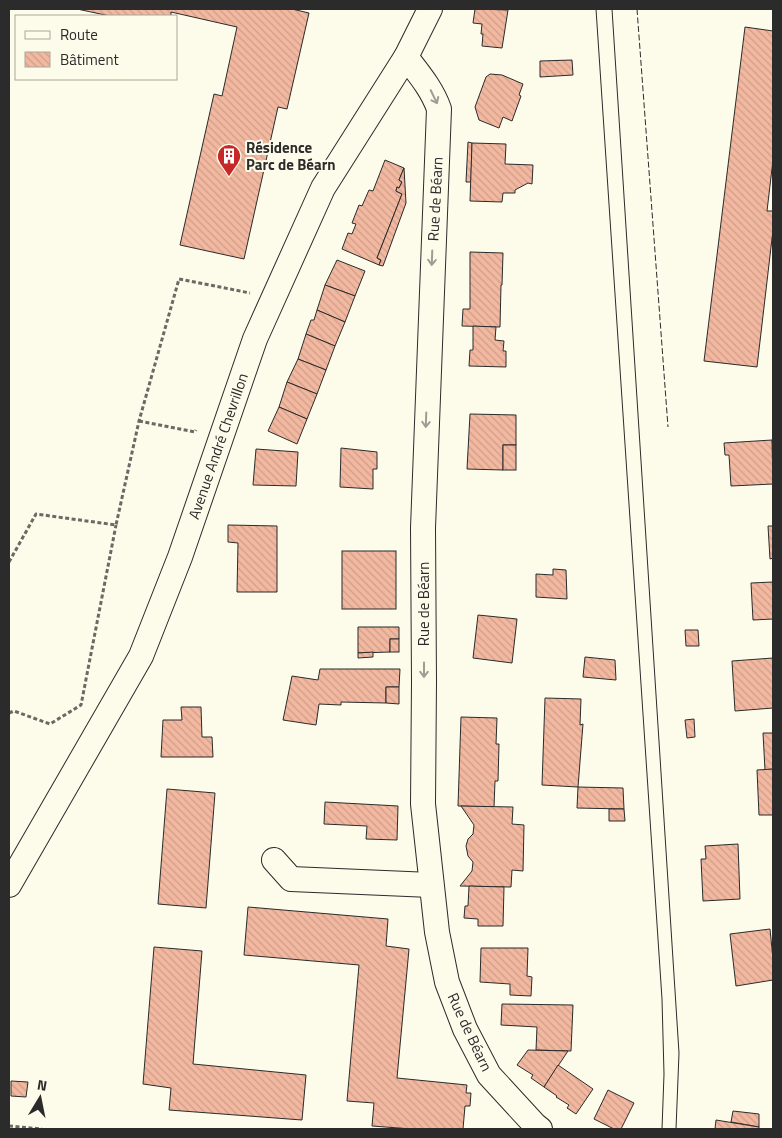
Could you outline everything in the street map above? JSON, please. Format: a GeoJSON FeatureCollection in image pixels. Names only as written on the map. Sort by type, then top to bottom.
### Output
{"type":"FeatureCollection","features":[{"type":"Feature","properties":{"kind":"street","name":"Avenue André Chevrillon"},"geometry":{"type":"LineString","coordinates":[[9,886],[141,656],[180,557],[255,339],[323,188],[406,57],[430,9]]}},
{"type":"Feature","properties":{"kind":"street","name":"Rue de Béarn"},"geometry":{"type":"LineString","coordinates":[[406,57],[426,82],[436,99],[439,109],[423,528],[423,804],[431,885],[447,982],[465,1029],[489,1075],[535,1126],[540,1129]]}},
{"type":"Feature","properties":{"kind":"street"},"geometry":{"type":"LineString","coordinates":[[274,860],[291,879],[431,885]]}},
{"type":"Feature","properties":{"kind":"path"},"geometry":{"type":"LineString","coordinates":[[9,713],[14,711],[50,724],[81,705],[116,524],[139,421],[179,279],[256,294]]}},
{"type":"Feature","properties":{"kind":"path"},"geometry":{"type":"LineString","coordinates":[[139,421],[195,432],[198,423]]}},
{"type":"Feature","properties":{"kind":"path"},"geometry":{"type":"LineString","coordinates":[[9,562],[36,514],[116,524]]}},
{"type":"Feature","properties":{"kind":"path"},"geometry":{"type":"LineString","coordinates":[[9,1126],[42,1129]]}},
{"type":"Feature","properties":{"kind":"building","name":"Résidence Parc de Béarn"},"geometry":{"type":"Polygon","coordinates":[[[77,9],[292,9],[309,13],[287,109],[278,107],[244,259],[180,245],[214,94],[222,96],[237,27],[171,12],[171,15],[105,15],[77,9]]]}},
{"type":"Feature","properties":{"kind":"building"},"geometry":{"type":"Polygon","coordinates":[[[475,9],[508,10],[502,48],[482,46],[482,24],[473,23],[475,9]]]}},
{"type":"Feature","properties":{"kind":"building"},"geometry":{"type":"Polygon","coordinates":[[[745,27],[773,31],[773,160],[767,211],[773,211],[773,230],[757,367],[704,361],[745,27]]]}},
{"type":"Feature","properties":{"kind":"building"},"geometry":{"type":"Polygon","coordinates":[[[572,60],[573,75],[540,77],[540,61],[572,60]]]}},
{"type":"Feature","properties":{"kind":"building"},"geometry":{"type":"Polygon","coordinates":[[[490,74],[502,75],[523,84],[519,95],[521,96],[512,121],[503,117],[499,128],[479,120],[475,107],[486,77],[490,74]]]}},
{"type":"Feature","properties":{"kind":"building"},"geometry":{"type":"Polygon","coordinates":[[[468,142],[472,143],[471,182],[466,182],[468,142]]]}},
{"type":"Feature","properties":{"kind":"building"},"geometry":{"type":"Polygon","coordinates":[[[472,143],[506,144],[505,164],[533,165],[532,184],[528,183],[515,190],[515,193],[503,193],[502,202],[470,201],[472,143]]]}},
{"type":"Feature","properties":{"kind":"building"},"geometry":{"type":"Polygon","coordinates":[[[385,160],[404,168],[399,180],[402,182],[396,191],[402,194],[377,258],[381,260],[379,265],[342,249],[348,233],[352,234],[356,224],[352,223],[359,205],[362,206],[369,190],[373,191],[385,160]]]}},
{"type":"Feature","properties":{"kind":"building"},"geometry":{"type":"Polygon","coordinates":[[[404,168],[406,203],[383,266],[379,265],[381,260],[377,258],[402,194],[396,191],[402,182],[399,180],[404,168]]]}},
{"type":"Feature","properties":{"kind":"building"},"geometry":{"type":"Polygon","coordinates":[[[470,252],[503,253],[500,327],[462,326],[463,309],[470,309],[470,252]]]}},
{"type":"Feature","properties":{"kind":"building"},"geometry":{"type":"Polygon","coordinates":[[[337,260],[365,271],[355,296],[325,285],[337,260]]]}},
{"type":"Feature","properties":{"kind":"building"},"geometry":{"type":"Polygon","coordinates":[[[325,285],[355,296],[345,322],[317,310],[325,285]]]}},
{"type":"Feature","properties":{"kind":"building"},"geometry":{"type":"Polygon","coordinates":[[[317,310],[345,322],[335,346],[306,334],[317,310]]]}},
{"type":"Feature","properties":{"kind":"building"},"geometry":{"type":"Polygon","coordinates":[[[473,326],[496,327],[495,340],[504,341],[503,351],[506,351],[506,367],[469,366],[470,350],[473,350],[473,326]]]}},
{"type":"Feature","properties":{"kind":"building"},"geometry":{"type":"Polygon","coordinates":[[[306,334],[335,346],[326,370],[298,359],[306,334]]]}},
{"type":"Feature","properties":{"kind":"building"},"geometry":{"type":"Polygon","coordinates":[[[298,359],[326,370],[317,394],[287,382],[298,359]]]}},
{"type":"Feature","properties":{"kind":"building"},"geometry":{"type":"Polygon","coordinates":[[[287,382],[317,394],[307,419],[279,407],[287,382]]]}},
{"type":"Feature","properties":{"kind":"building"},"geometry":{"type":"Polygon","coordinates":[[[279,407],[307,419],[297,444],[268,431],[279,407]]]}},
{"type":"Feature","properties":{"kind":"building"},"geometry":{"type":"Polygon","coordinates":[[[470,414],[516,415],[516,445],[503,445],[503,470],[467,469],[470,414]]]}},
{"type":"Feature","properties":{"kind":"building"},"geometry":{"type":"Polygon","coordinates":[[[772,440],[773,484],[731,486],[729,455],[725,455],[724,443],[772,440]]]}},
{"type":"Feature","properties":{"kind":"building"},"geometry":{"type":"Polygon","coordinates":[[[503,445],[516,445],[516,470],[503,470],[503,445]]]}},
{"type":"Feature","properties":{"kind":"building"},"geometry":{"type":"Polygon","coordinates":[[[341,448],[377,452],[377,469],[373,469],[373,489],[340,487],[341,448]]]}},
{"type":"Feature","properties":{"kind":"building"},"geometry":{"type":"Polygon","coordinates":[[[256,449],[298,452],[296,486],[253,485],[256,449]]]}},
{"type":"Feature","properties":{"kind":"building"},"geometry":{"type":"Polygon","coordinates":[[[228,525],[277,526],[277,592],[237,592],[238,543],[228,542],[228,525]]]}},
{"type":"Feature","properties":{"kind":"building"},"geometry":{"type":"Polygon","coordinates":[[[768,526],[773,526],[773,558],[770,559],[768,526]]]}},
{"type":"Feature","properties":{"kind":"building"},"geometry":{"type":"Polygon","coordinates":[[[342,551],[396,551],[396,609],[342,609],[342,551]]]}},
{"type":"Feature","properties":{"kind":"building"},"geometry":{"type":"Polygon","coordinates":[[[553,569],[566,570],[567,599],[536,597],[536,574],[553,575],[553,569]]]}},
{"type":"Feature","properties":{"kind":"building"},"geometry":{"type":"Polygon","coordinates":[[[773,582],[773,619],[753,620],[751,583],[773,582]]]}},
{"type":"Feature","properties":{"kind":"building"},"geometry":{"type":"Polygon","coordinates":[[[478,615],[517,619],[512,663],[473,658],[478,615]]]}},
{"type":"Feature","properties":{"kind":"building"},"geometry":{"type":"Polygon","coordinates":[[[358,627],[399,627],[399,639],[390,639],[390,652],[358,653],[358,627]]]}},
{"type":"Feature","properties":{"kind":"building"},"geometry":{"type":"Polygon","coordinates":[[[685,630],[698,630],[699,646],[686,646],[685,630]]]}},
{"type":"Feature","properties":{"kind":"building"},"geometry":{"type":"Polygon","coordinates":[[[390,639],[399,639],[399,652],[390,652],[390,639]]]}},
{"type":"Feature","properties":{"kind":"building"},"geometry":{"type":"Polygon","coordinates":[[[373,652],[373,657],[358,658],[358,653],[373,652]]]}},
{"type":"Feature","properties":{"kind":"building"},"geometry":{"type":"Polygon","coordinates":[[[585,657],[615,660],[616,680],[583,677],[585,657]]]}},
{"type":"Feature","properties":{"kind":"building"},"geometry":{"type":"Polygon","coordinates":[[[773,658],[773,708],[735,711],[732,661],[773,658]]]}},
{"type":"Feature","properties":{"kind":"building"},"geometry":{"type":"Polygon","coordinates":[[[320,669],[400,669],[399,687],[386,687],[386,703],[341,702],[341,705],[319,704],[316,725],[283,720],[292,676],[318,680],[320,669]]]}},
{"type":"Feature","properties":{"kind":"building"},"geometry":{"type":"Polygon","coordinates":[[[386,687],[399,687],[399,704],[386,703],[386,687]]]}},
{"type":"Feature","properties":{"kind":"building"},"geometry":{"type":"Polygon","coordinates":[[[545,698],[581,699],[580,725],[583,724],[578,787],[542,785],[545,698]]]}},
{"type":"Feature","properties":{"kind":"building"},"geometry":{"type":"Polygon","coordinates":[[[181,707],[201,707],[202,737],[212,737],[213,757],[161,757],[163,720],[182,720],[181,707]]]}},
{"type":"Feature","properties":{"kind":"building"},"geometry":{"type":"Polygon","coordinates":[[[461,717],[497,718],[496,744],[499,744],[498,781],[495,781],[494,807],[458,806],[461,717]]]}},
{"type":"Feature","properties":{"kind":"building"},"geometry":{"type":"Polygon","coordinates":[[[694,719],[695,737],[687,738],[685,720],[694,719]]]}},
{"type":"Feature","properties":{"kind":"building"},"geometry":{"type":"Polygon","coordinates":[[[763,733],[773,733],[773,769],[765,770],[763,733]]]}},
{"type":"Feature","properties":{"kind":"building"},"geometry":{"type":"Polygon","coordinates":[[[773,769],[773,815],[759,815],[757,770],[773,769]]]}},
{"type":"Feature","properties":{"kind":"building"},"geometry":{"type":"Polygon","coordinates":[[[578,787],[623,788],[624,809],[577,808],[578,787]]]}},
{"type":"Feature","properties":{"kind":"building"},"geometry":{"type":"Polygon","coordinates":[[[167,789],[215,793],[206,908],[158,904],[167,789]]]}},
{"type":"Feature","properties":{"kind":"building"},"geometry":{"type":"Polygon","coordinates":[[[325,802],[398,806],[397,840],[366,839],[367,826],[324,824],[325,802]]]}},
{"type":"Feature","properties":{"kind":"building"},"geometry":{"type":"Polygon","coordinates":[[[461,806],[513,807],[512,824],[524,825],[523,871],[512,870],[511,887],[460,886],[472,871],[473,862],[468,856],[466,846],[468,839],[473,834],[474,825],[461,806]]]}},
{"type":"Feature","properties":{"kind":"building"},"geometry":{"type":"Polygon","coordinates":[[[609,809],[624,809],[625,821],[609,821],[609,809]]]}},
{"type":"Feature","properties":{"kind":"building"},"geometry":{"type":"Polygon","coordinates":[[[738,844],[740,899],[703,901],[701,859],[706,859],[705,846],[738,844]]]}},
{"type":"Feature","properties":{"kind":"building"},"geometry":{"type":"Polygon","coordinates":[[[469,886],[504,887],[503,926],[478,926],[478,919],[464,918],[465,906],[468,906],[469,886]]]}},
{"type":"Feature","properties":{"kind":"building"},"geometry":{"type":"Polygon","coordinates":[[[248,907],[388,919],[386,946],[409,949],[397,1078],[467,1085],[466,1093],[471,1093],[470,1106],[465,1106],[463,1129],[412,1129],[372,1126],[374,1103],[347,1101],[359,965],[244,955],[248,907]]]}},
{"type":"Feature","properties":{"kind":"building"},"geometry":{"type":"Polygon","coordinates":[[[770,929],[773,980],[736,986],[730,934],[770,929]]]}},
{"type":"Feature","properties":{"kind":"building"},"geometry":{"type":"Polygon","coordinates":[[[154,947],[202,951],[193,1064],[306,1075],[302,1120],[169,1110],[171,1088],[143,1084],[154,947]]]}},
{"type":"Feature","properties":{"kind":"building"},"geometry":{"type":"Polygon","coordinates":[[[481,948],[528,948],[527,976],[532,977],[531,996],[510,995],[510,984],[480,982],[481,948]]]}},
{"type":"Feature","properties":{"kind":"building"},"geometry":{"type":"Polygon","coordinates":[[[502,1004],[573,1005],[571,1051],[536,1050],[537,1027],[501,1025],[502,1004]]]}},
{"type":"Feature","properties":{"kind":"building"},"geometry":{"type":"Polygon","coordinates":[[[528,1050],[568,1051],[544,1087],[531,1078],[533,1075],[517,1065],[528,1050]]]}},
{"type":"Feature","properties":{"kind":"building"},"geometry":{"type":"Polygon","coordinates":[[[558,1065],[593,1089],[576,1114],[567,1108],[569,1105],[544,1087],[558,1065]]]}},
{"type":"Feature","properties":{"kind":"building"},"geometry":{"type":"Polygon","coordinates":[[[11,1081],[28,1082],[26,1097],[11,1096],[11,1081]]]}},
{"type":"Feature","properties":{"kind":"building"},"geometry":{"type":"Polygon","coordinates":[[[608,1090],[634,1103],[621,1129],[614,1129],[594,1119],[608,1090]]]}},
{"type":"Feature","properties":{"kind":"building"},"geometry":{"type":"Polygon","coordinates":[[[733,1111],[759,1114],[759,1127],[731,1122],[733,1111]]]}},
{"type":"Feature","properties":{"kind":"building"},"geometry":{"type":"Polygon","coordinates":[[[716,1120],[759,1127],[759,1129],[715,1129],[716,1120]]]}},
{"type":"Feature","properties":{"kind":"tram line"},"geometry":{"type":"LineString","coordinates":[[596,9],[662,999],[664,1074],[662,1129]]}},
{"type":"Feature","properties":{"kind":"tram line"},"geometry":{"type":"LineString","coordinates":[[612,9],[679,1053],[676,1129]]}},
{"type":"Feature","properties":{"kind":"fence"},"geometry":{"type":"LineString","coordinates":[[637,9],[668,427]]}},
{"type":"Feature","properties":{"kind":"place","name":"Résidence Parc de Béarn"},"geometry":{"type":"Point","coordinates":[229,177]}}]}
